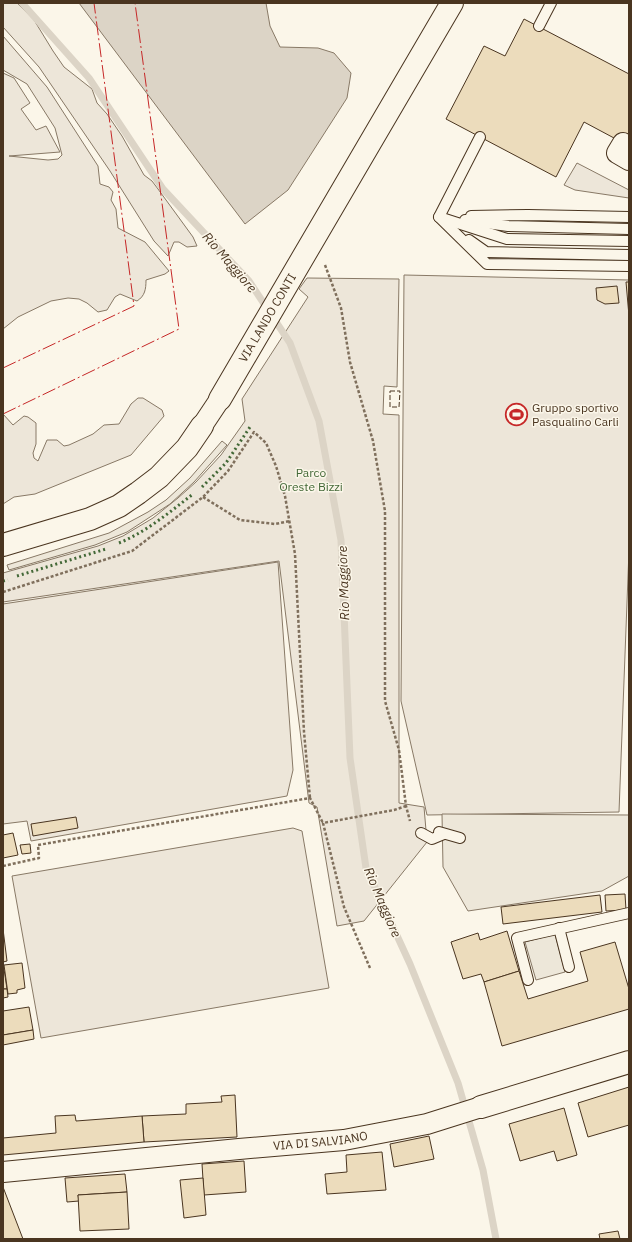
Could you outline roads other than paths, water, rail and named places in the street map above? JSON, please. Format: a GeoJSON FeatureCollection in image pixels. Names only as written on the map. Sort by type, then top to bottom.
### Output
{"type":"FeatureCollection","features":[{"type":"Feature","properties":{"kind":"street","name":"VIA LANDO CONTI"},"geometry":{"type":"LineString","coordinates":[[3,546],[90,519],[119,506],[159,476],[187,448],[220,399],[452,3]]}},
{"type":"Feature","properties":{"kind":"street","name":"VIA DI SALVIANO"},"geometry":{"type":"LineString","coordinates":[[3,1172],[32,1173],[239,1149],[344,1140],[388,1132],[439,1120],[629,1062]]}},
{"type":"Feature","properties":{"kind":"lane"},"geometry":{"type":"LineString","coordinates":[[539,26],[551,3]]}},
{"type":"Feature","properties":{"kind":"lane"},"geometry":{"type":"LineString","coordinates":[[439,217],[480,137]]}},
{"type":"Feature","properties":{"kind":"lane"},"geometry":{"type":"LineString","coordinates":[[439,217],[528,215],[629,217]]}},
{"type":"Feature","properties":{"kind":"lane"},"geometry":{"type":"LineString","coordinates":[[439,217],[508,226],[629,229]]}},
{"type":"Feature","properties":{"kind":"lane"},"geometry":{"type":"LineString","coordinates":[[439,217],[507,240],[629,241]]}},
{"type":"Feature","properties":{"kind":"lane"},"geometry":{"type":"LineString","coordinates":[[439,217],[486,252],[629,255]]}},
{"type":"Feature","properties":{"kind":"lane"},"geometry":{"type":"LineString","coordinates":[[439,217],[487,264],[629,266]]}},
{"type":"Feature","properties":{"kind":"lane"},"geometry":{"type":"LineString","coordinates":[[420,833],[432,839],[440,832],[460,838]]}},
{"type":"Feature","properties":{"kind":"lane"},"geometry":{"type":"LineString","coordinates":[[528,980],[517,938],[629,914]]}},
{"type":"Feature","properties":{"kind":"lane"},"geometry":{"type":"LineString","coordinates":[[559,928],[569,967]]}},
{"type":"Feature","properties":{"kind":"waterway","name":"Rio Maggiore"},"geometry":{"type":"LineString","coordinates":[[22,3],[89,78],[163,189],[249,281],[290,343],[319,421],[341,540],[350,758],[366,868],[410,964],[458,1083],[483,1170],[496,1239]]}},
{"type":"Feature","properties":{"kind":"place","name":"Gruppo sportivo Pasqualino Carli"},"geometry":{"type":"Point","coordinates":[516,415]}},
{"type":"Feature","properties":{"kind":"park label","name":"Parco Oreste Bizzi"},"geometry":{"type":"Point","coordinates":[311,480]}}]}
